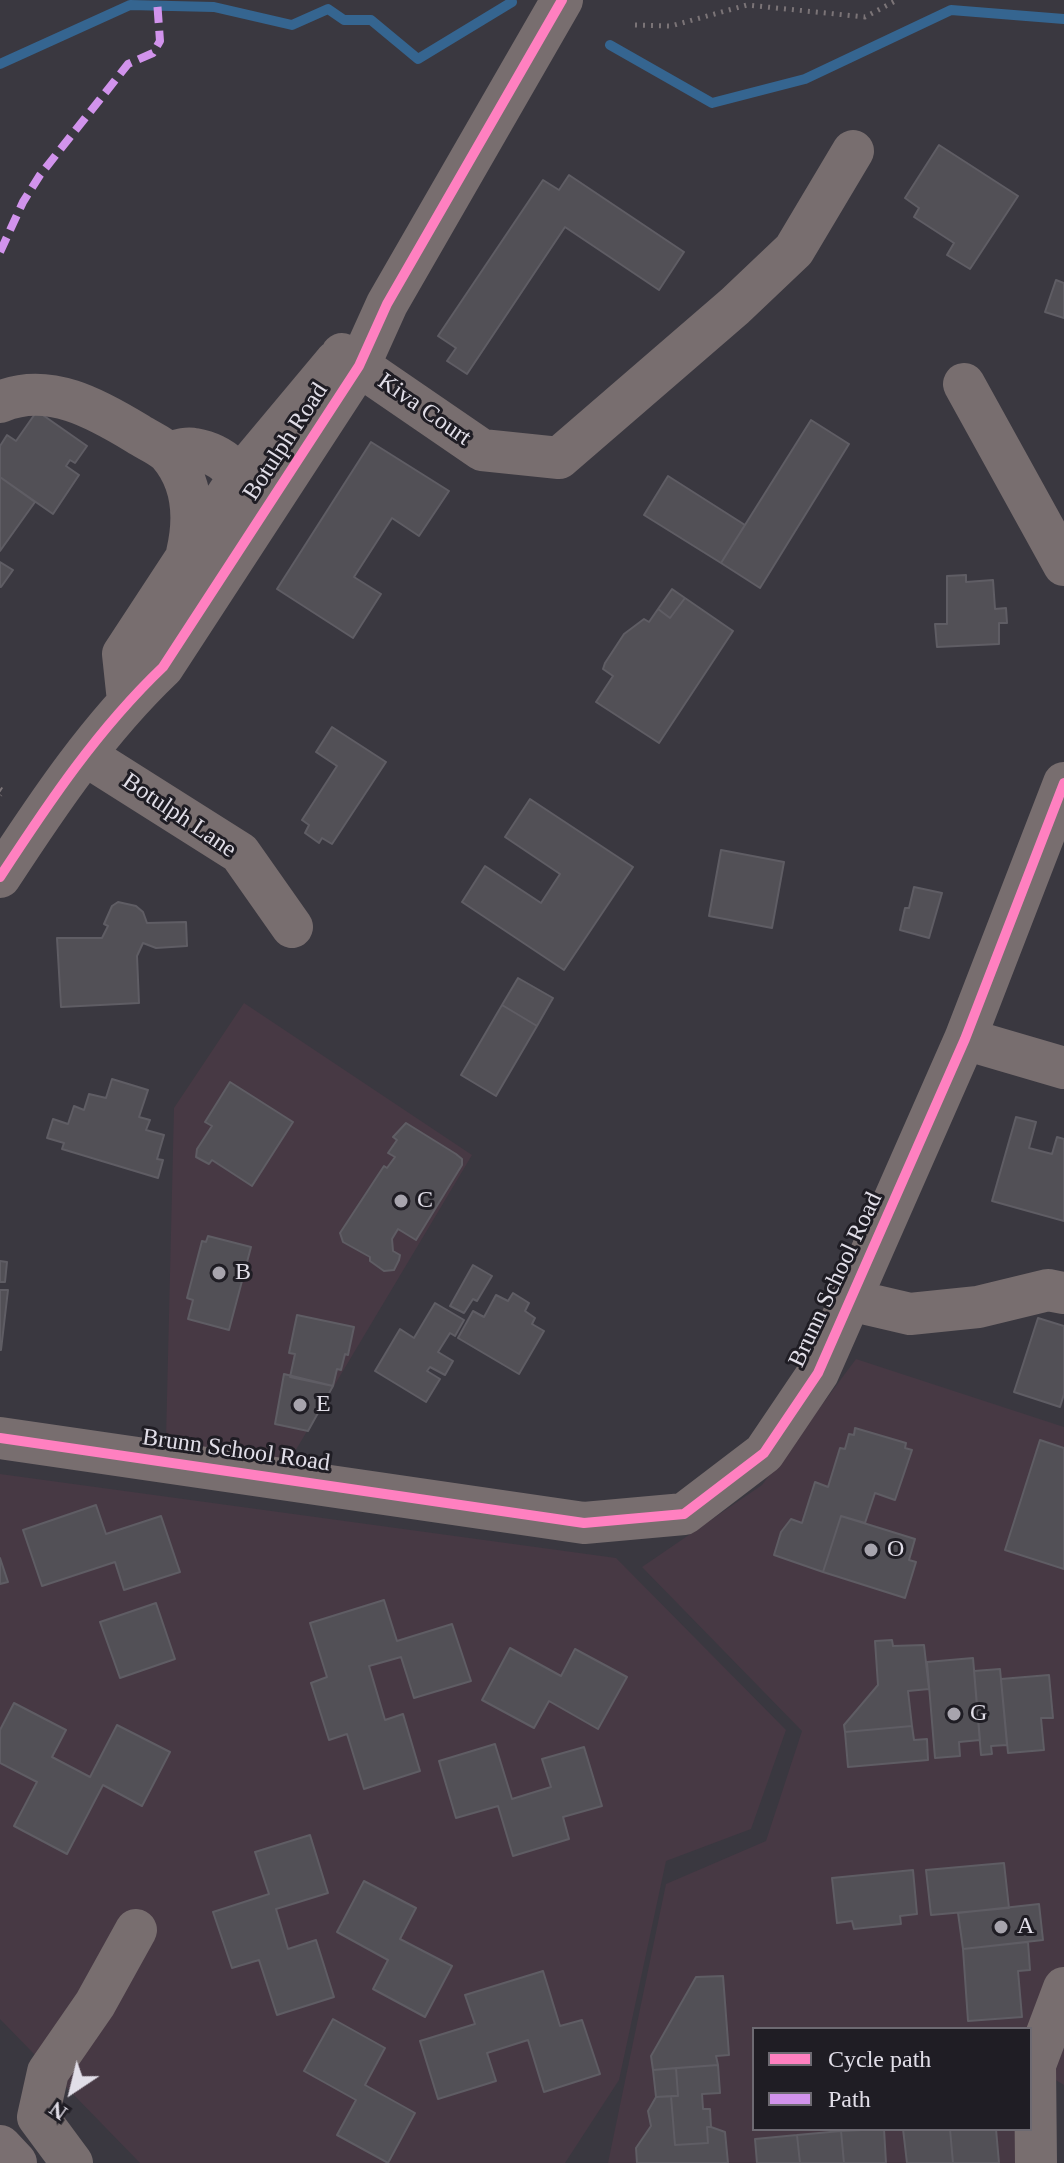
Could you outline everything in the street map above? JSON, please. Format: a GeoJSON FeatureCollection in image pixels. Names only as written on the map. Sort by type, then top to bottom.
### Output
{"type":"FeatureCollection","features":[{"type":"Feature","properties":{"kind":"main road"},"geometry":{"type":"LineString","coordinates":[[0,2147],[15,2163]]}},
{"type":"Feature","properties":{"kind":"street","name":"Botulph Road"},"geometry":{"type":"LineString","coordinates":[[0,877],[61,784],[111,726],[128,701],[163,667],[387,304],[562,0]]}},
{"type":"Feature","properties":{"kind":"street","name":"Kiva Court"},"geometry":{"type":"LineString","coordinates":[[350,360],[482,450],[559,458],[735,306],[794,250],[853,151]]}},
{"type":"Feature","properties":{"kind":"street","name":"Botulph Road"},"geometry":{"type":"LineString","coordinates":[[128,701],[123,654],[187,555],[239,477],[350,360]]}},
{"type":"Feature","properties":{"kind":"street"},"geometry":{"type":"LineString","coordinates":[[964,384],[1064,565]]}},
{"type":"Feature","properties":{"kind":"street"},"geometry":{"type":"LineString","coordinates":[[0,402],[12,397],[38,394],[81,403],[99,410],[168,453],[183,478],[192,510],[187,555]]}},
{"type":"Feature","properties":{"kind":"street"},"geometry":{"type":"LineString","coordinates":[[163,667],[186,598],[242,511],[244,488],[228,462],[192,448],[168,453]]}},
{"type":"Feature","properties":{"kind":"street","name":"Botulph Lane"},"geometry":{"type":"LineString","coordinates":[[85,755],[240,853],[292,927]]}},
{"type":"Feature","properties":{"kind":"street","name":"Brunn School Road"},"geometry":{"type":"LineString","coordinates":[[0,1438],[584,1523],[684,1514],[764,1453],[818,1373],[965,1039],[1064,783]]}},
{"type":"Feature","properties":{"kind":"street"},"geometry":{"type":"LineString","coordinates":[[965,1039],[1064,1068]]}},
{"type":"Feature","properties":{"kind":"street"},"geometry":{"type":"LineString","coordinates":[[850,1300],[910,1314],[978,1307],[1048,1290],[1064,1293]]}},
{"type":"Feature","properties":{"kind":"street"},"geometry":{"type":"LineString","coordinates":[[72,2163],[38,2117],[48,2072],[95,2004],[136,1930]]}},
{"type":"Feature","properties":{"kind":"street"},"geometry":{"type":"LineString","coordinates":[[1036,2163],[1035,2065],[1064,1988]]}},
{"type":"Feature","properties":{"kind":"path"},"geometry":{"type":"LineString","coordinates":[[635,25],[671,26],[747,5],[865,17],[897,0]]}},
{"type":"Feature","properties":{"kind":"path"},"geometry":{"type":"LineString","coordinates":[[0,789],[3,791],[0,795]]}},
{"type":"Feature","properties":{"kind":"shaded area"},"geometry":{"type":"Polygon","coordinates":[[[244,1003],[472,1155],[288,1463],[166,1439],[174,1108],[244,1003]]]}},
{"type":"Feature","properties":{"kind":"shaded area"},"geometry":{"type":"Polygon","coordinates":[[[856,1359],[1064,1427],[1064,2085],[1054,2079],[1019,2163],[608,2163],[666,1884],[766,1841],[802,1731],[642,1567],[762,1485],[856,1359]]]}},
{"type":"Feature","properties":{"kind":"shaded area"},"geometry":{"type":"Polygon","coordinates":[[[0,1474],[616,1558],[786,1730],[751,1829],[666,1861],[619,2080],[565,2163],[140,2163],[0,2019],[0,1474]]]}},
{"type":"Feature","properties":{"kind":"building"},"geometry":{"type":"Polygon","coordinates":[[[939,145],[1018,196],[970,269],[947,255],[954,243],[914,217],[919,208],[905,198],[939,145]]]}},
{"type":"Feature","properties":{"kind":"building"},"geometry":{"type":"Polygon","coordinates":[[[569,175],[684,252],[659,290],[565,227],[467,374],[447,361],[456,348],[438,336],[543,180],[559,190],[569,175]]]}},
{"type":"Feature","properties":{"kind":"building"},"geometry":{"type":"Polygon","coordinates":[[[1056,280],[1064,283],[1064,318],[1045,312],[1056,280]]]}},
{"type":"Feature","properties":{"kind":"building"},"geometry":{"type":"Polygon","coordinates":[[[37,411],[87,446],[75,463],[70,460],[66,466],[79,475],[53,514],[0,477],[0,446],[7,435],[16,441],[37,411]]]}},
{"type":"Feature","properties":{"kind":"building"},"geometry":{"type":"Polygon","coordinates":[[[811,420],[849,444],[760,588],[721,563],[811,420]]]}},
{"type":"Feature","properties":{"kind":"building"},"geometry":{"type":"Polygon","coordinates":[[[371,442],[449,491],[419,536],[392,518],[354,577],[381,594],[353,638],[277,589],[371,442]]]}},
{"type":"Feature","properties":{"kind":"building"},"geometry":{"type":"Polygon","coordinates":[[[668,476],[745,525],[721,563],[644,515],[668,476]]]}},
{"type":"Feature","properties":{"kind":"building"},"geometry":{"type":"Polygon","coordinates":[[[0,477],[35,502],[0,551],[0,477]]]}},
{"type":"Feature","properties":{"kind":"building"},"geometry":{"type":"Polygon","coordinates":[[[0,562],[13,570],[1,587],[0,587],[0,562]]]}},
{"type":"Feature","properties":{"kind":"building"},"geometry":{"type":"Polygon","coordinates":[[[966,575],[966,582],[993,580],[995,609],[1006,608],[1007,623],[999,623],[999,644],[937,647],[935,624],[947,624],[947,576],[966,575]]]}},
{"type":"Feature","properties":{"kind":"building"},"geometry":{"type":"Polygon","coordinates":[[[672,589],[685,598],[670,618],[658,609],[672,589]]]}},
{"type":"Feature","properties":{"kind":"building"},"geometry":{"type":"Polygon","coordinates":[[[685,598],[733,631],[659,743],[596,702],[613,676],[603,669],[605,663],[624,634],[644,619],[649,622],[658,609],[670,618],[685,598]]]}},
{"type":"Feature","properties":{"kind":"building"},"geometry":{"type":"Polygon","coordinates":[[[332,727],[386,762],[332,844],[322,838],[319,843],[305,833],[309,825],[302,820],[337,766],[316,752],[332,727]]]}},
{"type":"Feature","properties":{"kind":"building"},"geometry":{"type":"Polygon","coordinates":[[[530,799],[633,867],[564,970],[462,902],[485,866],[541,903],[560,874],[505,837],[530,799]]]}},
{"type":"Feature","properties":{"kind":"building"},"geometry":{"type":"Polygon","coordinates":[[[721,850],[784,862],[772,928],[709,916],[721,850]]]}},
{"type":"Feature","properties":{"kind":"building"},"geometry":{"type":"Polygon","coordinates":[[[914,887],[942,893],[929,938],[900,930],[914,887]]]}},
{"type":"Feature","properties":{"kind":"building"},"geometry":{"type":"Polygon","coordinates":[[[118,902],[136,906],[143,912],[147,923],[186,922],[187,946],[156,948],[143,943],[137,956],[139,1003],[61,1007],[57,938],[102,938],[112,906],[118,902]]]}},
{"type":"Feature","properties":{"kind":"building"},"geometry":{"type":"Polygon","coordinates":[[[518,978],[553,998],[537,1026],[502,1005],[518,978]]]}},
{"type":"Feature","properties":{"kind":"building"},"geometry":{"type":"Polygon","coordinates":[[[502,1005],[537,1026],[496,1096],[461,1075],[502,1005]]]}},
{"type":"Feature","properties":{"kind":"building"},"geometry":{"type":"Polygon","coordinates":[[[112,1079],[148,1090],[139,1117],[150,1120],[146,1130],[164,1135],[157,1159],[163,1160],[158,1178],[62,1149],[64,1143],[47,1138],[53,1119],[68,1124],[74,1106],[84,1110],[89,1094],[106,1098],[112,1079]]]}},
{"type":"Feature","properties":{"kind":"building"},"geometry":{"type":"Polygon","coordinates":[[[230,1082],[293,1122],[252,1186],[212,1160],[209,1164],[196,1157],[197,1149],[212,1126],[205,1122],[230,1082]]]}},
{"type":"Feature","properties":{"kind":"building"},"geometry":{"type":"Polygon","coordinates":[[[1016,1117],[1036,1122],[1029,1148],[1052,1154],[1057,1137],[1064,1139],[1064,1221],[992,1201],[1016,1117]]]}},
{"type":"Feature","properties":{"kind":"building","name":"C"},"geometry":{"type":"Polygon","coordinates":[[[406,1123],[456,1154],[462,1159],[462,1165],[416,1240],[398,1229],[392,1239],[393,1251],[400,1255],[399,1260],[394,1270],[384,1271],[370,1261],[370,1257],[343,1242],[340,1233],[384,1166],[387,1168],[395,1157],[388,1153],[397,1140],[393,1137],[406,1123]]]}},
{"type":"Feature","properties":{"kind":"building","name":"B"},"geometry":{"type":"Polygon","coordinates":[[[208,1236],[251,1247],[229,1330],[188,1319],[193,1300],[187,1298],[202,1241],[206,1242],[208,1236]]]}},
{"type":"Feature","properties":{"kind":"building"},"geometry":{"type":"Polygon","coordinates":[[[0,1261],[7,1262],[5,1282],[0,1282],[0,1261]]]}},
{"type":"Feature","properties":{"kind":"building"},"geometry":{"type":"Polygon","coordinates":[[[473,1265],[492,1276],[477,1301],[473,1299],[464,1313],[450,1306],[473,1265]]]}},
{"type":"Feature","properties":{"kind":"building"},"geometry":{"type":"Polygon","coordinates":[[[0,1290],[8,1290],[1,1350],[0,1350],[0,1290]]]}},
{"type":"Feature","properties":{"kind":"building"},"geometry":{"type":"Polygon","coordinates":[[[513,1293],[529,1303],[525,1311],[535,1318],[532,1324],[544,1331],[519,1374],[458,1338],[473,1311],[484,1317],[496,1295],[508,1301],[513,1293]]]}},
{"type":"Feature","properties":{"kind":"building"},"geometry":{"type":"Polygon","coordinates":[[[435,1303],[464,1320],[455,1336],[450,1333],[438,1352],[453,1361],[445,1375],[430,1367],[427,1371],[440,1379],[426,1402],[375,1371],[400,1329],[414,1338],[435,1303]]]}},
{"type":"Feature","properties":{"kind":"building"},"geometry":{"type":"Polygon","coordinates":[[[297,1315],[354,1327],[348,1355],[345,1354],[341,1370],[337,1369],[333,1386],[290,1377],[295,1354],[289,1353],[297,1315]]]}},
{"type":"Feature","properties":{"kind":"building"},"geometry":{"type":"Polygon","coordinates":[[[1038,1318],[1064,1326],[1064,1394],[1060,1407],[1014,1392],[1038,1318]]]}},
{"type":"Feature","properties":{"kind":"building","name":"E"},"geometry":{"type":"Polygon","coordinates":[[[284,1374],[333,1386],[308,1431],[275,1424],[284,1374]]]}},
{"type":"Feature","properties":{"kind":"building"},"geometry":{"type":"Polygon","coordinates":[[[855,1428],[906,1443],[905,1448],[912,1450],[895,1500],[875,1493],[865,1523],[841,1516],[823,1572],[774,1555],[781,1532],[791,1519],[802,1523],[815,1482],[828,1487],[840,1448],[845,1449],[849,1434],[854,1435],[855,1428]]]}},
{"type":"Feature","properties":{"kind":"building"},"geometry":{"type":"Polygon","coordinates":[[[1040,1440],[1064,1448],[1064,1569],[1005,1550],[1040,1440]]]}},
{"type":"Feature","properties":{"kind":"building"},"geometry":{"type":"Polygon","coordinates":[[[96,1505],[106,1534],[161,1516],[180,1572],[124,1590],[115,1562],[42,1586],[23,1530],[96,1505]]]}},
{"type":"Feature","properties":{"kind":"building","name":"O"},"geometry":{"type":"Polygon","coordinates":[[[841,1516],[915,1539],[909,1560],[916,1562],[905,1598],[823,1572],[841,1516]]]}},
{"type":"Feature","properties":{"kind":"building"},"geometry":{"type":"Polygon","coordinates":[[[0,1558],[8,1582],[0,1584],[0,1558]]]}},
{"type":"Feature","properties":{"kind":"building"},"geometry":{"type":"Polygon","coordinates":[[[384,1600],[397,1641],[452,1624],[471,1681],[414,1698],[401,1657],[369,1666],[385,1720],[403,1714],[420,1771],[364,1789],[347,1734],[329,1740],[311,1683],[327,1677],[310,1623],[384,1600]]]}},
{"type":"Feature","properties":{"kind":"building"},"geometry":{"type":"Polygon","coordinates":[[[156,1603],[175,1659],[120,1678],[100,1622],[156,1603]]]}},
{"type":"Feature","properties":{"kind":"building"},"geometry":{"type":"Polygon","coordinates":[[[892,1640],[893,1646],[924,1645],[929,1689],[908,1691],[912,1726],[845,1732],[844,1725],[878,1685],[875,1641],[892,1640]]]}},
{"type":"Feature","properties":{"kind":"building"},"geometry":{"type":"Polygon","coordinates":[[[510,1648],[561,1676],[575,1649],[627,1677],[598,1729],[549,1701],[534,1728],[482,1700],[510,1648]]]}},
{"type":"Feature","properties":{"kind":"building","name":"G"},"geometry":{"type":"Polygon","coordinates":[[[973,1658],[980,1740],[959,1742],[960,1756],[935,1758],[927,1662],[973,1658]]]}},
{"type":"Feature","properties":{"kind":"building"},"geometry":{"type":"Polygon","coordinates":[[[1000,1669],[1007,1745],[991,1746],[992,1754],[981,1755],[974,1671],[1000,1669]]]}},
{"type":"Feature","properties":{"kind":"building"},"geometry":{"type":"Polygon","coordinates":[[[1049,1675],[1053,1718],[1041,1718],[1044,1750],[1008,1753],[1001,1679],[1049,1675]]]}},
{"type":"Feature","properties":{"kind":"building"},"geometry":{"type":"Polygon","coordinates":[[[14,1703],[66,1730],[52,1757],[90,1777],[117,1725],[170,1752],[142,1806],[103,1785],[67,1854],[14,1826],[37,1782],[0,1763],[0,1730],[14,1703]]]}},
{"type":"Feature","properties":{"kind":"building"},"geometry":{"type":"Polygon","coordinates":[[[912,1726],[914,1740],[927,1739],[928,1760],[848,1767],[845,1732],[912,1726]]]}},
{"type":"Feature","properties":{"kind":"building"},"geometry":{"type":"Polygon","coordinates":[[[495,1744],[512,1799],[551,1787],[542,1759],[584,1747],[602,1806],[563,1817],[569,1839],[513,1856],[498,1806],[456,1818],[439,1761],[495,1744]]]}},
{"type":"Feature","properties":{"kind":"building"},"geometry":{"type":"Polygon","coordinates":[[[310,1835],[328,1893],[276,1909],[288,1949],[316,1940],[334,1997],[277,2015],[259,1960],[232,1968],[213,1912],[269,1894],[255,1852],[310,1835]]]}},
{"type":"Feature","properties":{"kind":"building"},"geometry":{"type":"Polygon","coordinates":[[[1004,1863],[1009,1908],[931,1915],[926,1870],[1004,1863]]]}},
{"type":"Feature","properties":{"kind":"building"},"geometry":{"type":"Polygon","coordinates":[[[913,1870],[917,1914],[900,1916],[901,1924],[854,1929],[852,1921],[837,1923],[832,1878],[913,1870]]]}},
{"type":"Feature","properties":{"kind":"building"},"geometry":{"type":"Polygon","coordinates":[[[364,1881],[416,1908],[400,1939],[452,1966],[425,2017],[373,1989],[388,1960],[337,1932],[364,1881]]]}},
{"type":"Feature","properties":{"kind":"building","name":"A"},"geometry":{"type":"Polygon","coordinates":[[[1039,1904],[1043,1940],[963,1949],[958,1913],[1039,1904]]]}},
{"type":"Feature","properties":{"kind":"building"},"geometry":{"type":"Polygon","coordinates":[[[1028,1942],[1030,1970],[1018,1971],[1022,2017],[968,2021],[963,1949],[1028,1942]]]}},
{"type":"Feature","properties":{"kind":"building"},"geometry":{"type":"Polygon","coordinates":[[[543,1971],[560,2026],[582,2020],[600,2074],[544,2092],[528,2040],[487,2053],[496,2081],[438,2099],[420,2041],[475,2024],[465,1995],[543,1971]]]}},
{"type":"Feature","properties":{"kind":"building"},"geometry":{"type":"Polygon","coordinates":[[[723,1976],[729,2055],[716,2056],[718,2065],[653,2070],[651,2056],[696,1977],[723,1976]]]}},
{"type":"Feature","properties":{"kind":"building"},"geometry":{"type":"Polygon","coordinates":[[[333,2019],[385,2048],[365,2085],[415,2113],[388,2163],[337,2135],[356,2100],[304,2071],[333,2019]]]}},
{"type":"Feature","properties":{"kind":"building"},"geometry":{"type":"Polygon","coordinates":[[[718,2065],[720,2093],[702,2094],[703,2109],[710,2109],[708,2143],[675,2145],[671,2096],[678,2096],[676,2068],[718,2065]]]}},
{"type":"Feature","properties":{"kind":"building"},"geometry":{"type":"Polygon","coordinates":[[[676,2068],[678,2096],[656,2097],[653,2070],[676,2068]]]}},
{"type":"Feature","properties":{"kind":"building"},"geometry":{"type":"Polygon","coordinates":[[[671,2096],[675,2145],[708,2143],[707,2127],[711,2127],[725,2132],[728,2163],[637,2163],[636,2148],[651,2126],[648,2111],[656,2097],[671,2096]]]}},
{"type":"Feature","properties":{"kind":"building"},"geometry":{"type":"Polygon","coordinates":[[[841,2131],[884,2131],[886,2163],[844,2163],[841,2131]]]}},
{"type":"Feature","properties":{"kind":"building"},"geometry":{"type":"Polygon","coordinates":[[[841,2131],[844,2163],[800,2163],[797,2135],[841,2131]]]}},
{"type":"Feature","properties":{"kind":"building"},"geometry":{"type":"Polygon","coordinates":[[[903,2131],[950,2131],[953,2163],[907,2163],[903,2131]]]}},
{"type":"Feature","properties":{"kind":"building"},"geometry":{"type":"Polygon","coordinates":[[[950,2131],[996,2131],[999,2163],[953,2163],[950,2131]]]}},
{"type":"Feature","properties":{"kind":"building"},"geometry":{"type":"Polygon","coordinates":[[[797,2135],[800,2163],[757,2163],[755,2139],[797,2135]]]}},
{"type":"Feature","properties":{"kind":"waterway"},"geometry":{"type":"LineString","coordinates":[[0,64],[130,5],[214,7],[292,25],[328,9],[344,20],[371,20],[418,59],[512,2]]}},
{"type":"Feature","properties":{"kind":"waterway"},"geometry":{"type":"LineString","coordinates":[[610,45],[712,103],[805,79],[951,10],[1064,19]]}},
{"type":"Feature","properties":{"kind":"marked path"},"geometry":{"type":"LineString","coordinates":[[0,252],[23,202],[40,175],[128,64],[153,53],[160,41],[157,0]]}},
{"type":"Feature","properties":{"kind":"cycle path"},"geometry":{"type":"LineString","coordinates":[[0,877],[96,741],[163,667],[359,366],[387,304],[562,0]]}},
{"type":"Feature","properties":{"kind":"cycle path"},"geometry":{"type":"LineString","coordinates":[[0,1438],[584,1523],[684,1514],[764,1453],[818,1373],[965,1039],[1064,783]]}},
{"type":"Feature","properties":{"kind":"place","name":"C"},"geometry":{"type":"Point","coordinates":[401,1201]}},
{"type":"Feature","properties":{"kind":"place","name":"B"},"geometry":{"type":"Point","coordinates":[219,1273]}},
{"type":"Feature","properties":{"kind":"place","name":"E"},"geometry":{"type":"Point","coordinates":[300,1405]}},
{"type":"Feature","properties":{"kind":"place","name":"O"},"geometry":{"type":"Point","coordinates":[871,1550]}},
{"type":"Feature","properties":{"kind":"place","name":"G"},"geometry":{"type":"Point","coordinates":[954,1714]}},
{"type":"Feature","properties":{"kind":"place","name":"A"},"geometry":{"type":"Point","coordinates":[1001,1927]}}]}
